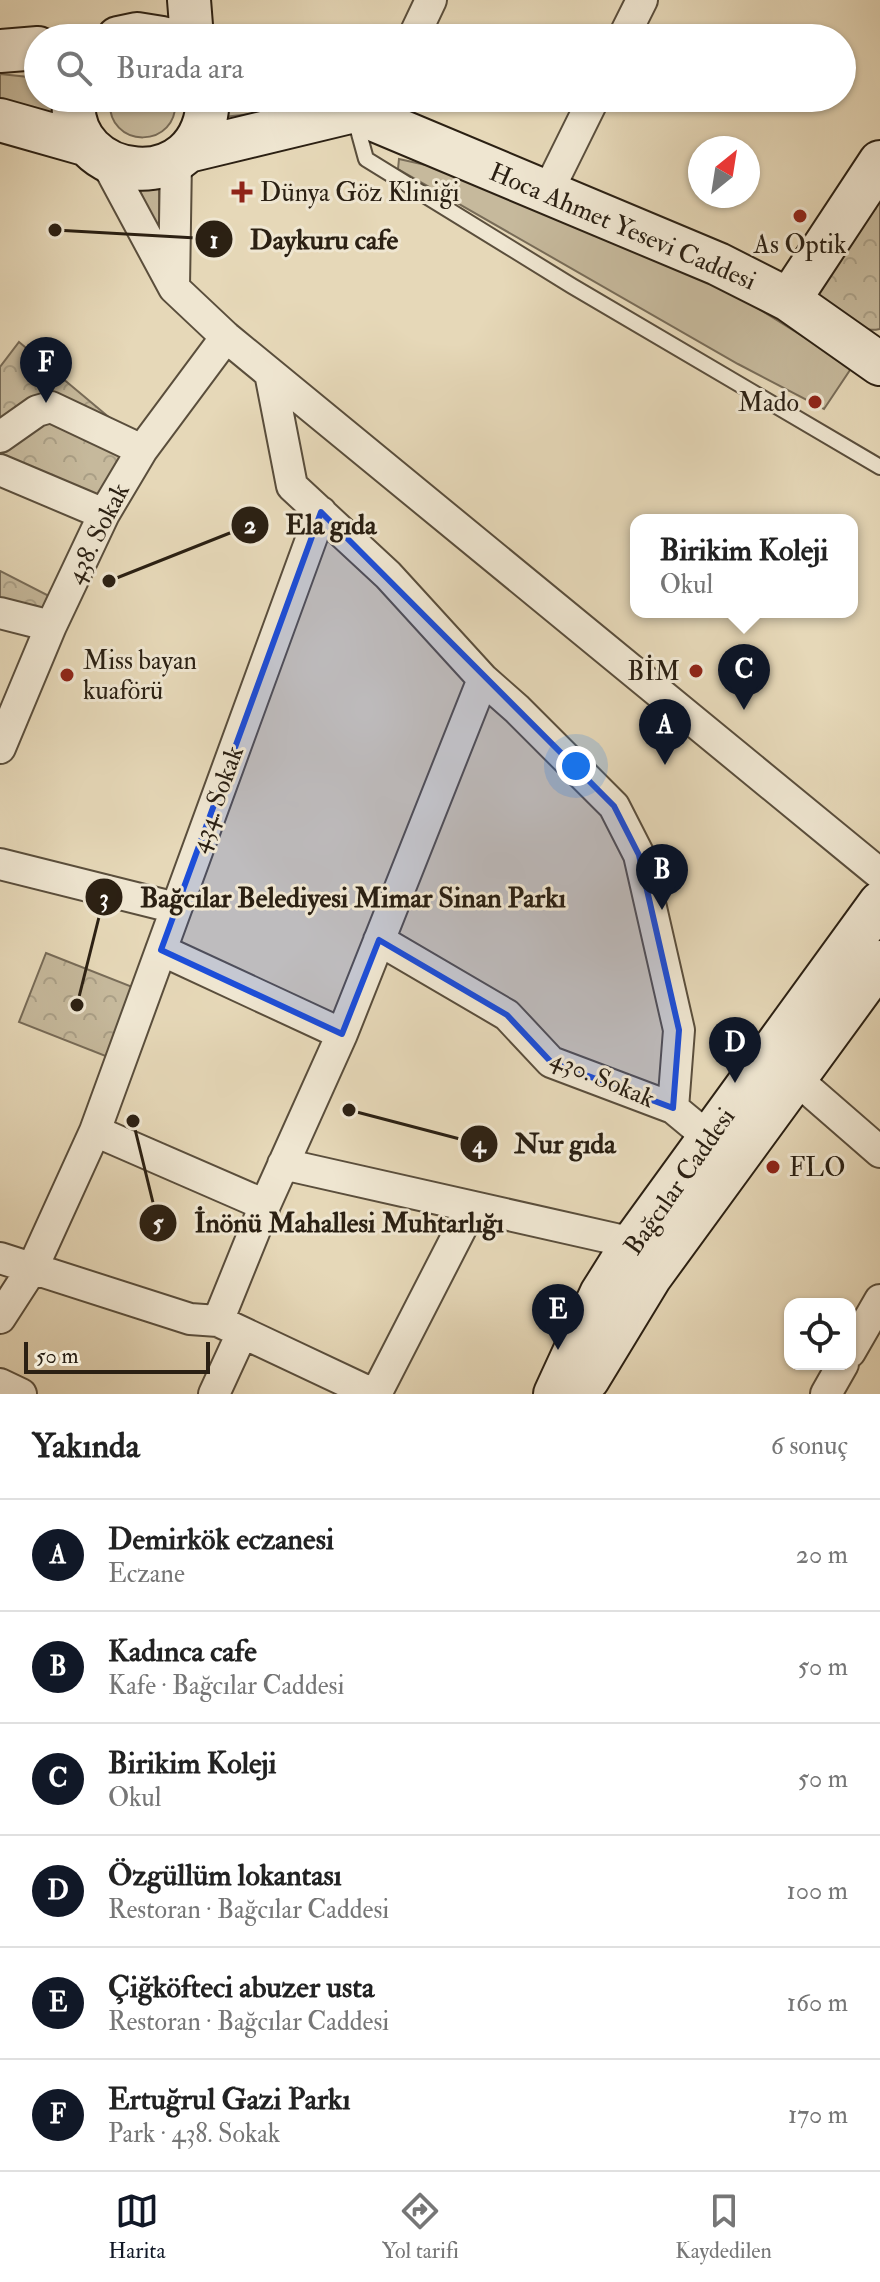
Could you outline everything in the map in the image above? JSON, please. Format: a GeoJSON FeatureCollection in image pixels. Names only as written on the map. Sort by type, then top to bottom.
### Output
{"type":"FeatureCollection","features":[{"type":"Feature","properties":{"kind":"main road"},"geometry":{"type":"LineString","coordinates":[[124,24],[133,0]]}},
{"type":"Feature","properties":{"kind":"main road"},"geometry":{"type":"LineString","coordinates":[[189,0],[191,24]]}},
{"type":"Feature","properties":{"kind":"main road"},"geometry":{"type":"LineString","coordinates":[[0,51],[24,49]]}},
{"type":"Feature","properties":{"kind":"main road"},"geometry":{"type":"LineString","coordinates":[[74,112],[78,127],[96,152]]}},
{"type":"Feature","properties":{"kind":"main road"},"geometry":{"type":"LineString","coordinates":[[182,156],[196,142],[206,122],[207,112]]}},
{"type":"Feature","properties":{"kind":"main road"},"geometry":{"type":"LineString","coordinates":[[0,120],[96,152],[122,167],[142,170],[162,166],[182,156],[363,112]]}},
{"type":"Feature","properties":{"kind":"main road","name":"Hoca Ahmet Yesevi Caddesi"},"geometry":{"type":"LineString","coordinates":[[375,112],[547,193],[718,264],[789,300],[870,363]]}},
{"type":"Feature","properties":{"kind":"main road"},"geometry":{"type":"LineString","coordinates":[[789,300],[880,162]]}},
{"type":"Feature","properties":{"kind":"main road","name":"Bağcılar Caddesi"},"geometry":{"type":"LineString","coordinates":[[555,1394],[601,1294],[633,1243],[880,903]]}},
{"type":"Feature","properties":{"kind":"main road","name":"Bağcılar Caddesi"},"geometry":{"type":"LineString","coordinates":[[581,1394],[650,1277],[880,962]]}},
{"type":"Feature","properties":{"kind":"street"},"geometry":{"type":"LineString","coordinates":[[420,24],[431,0]]}},
{"type":"Feature","properties":{"kind":"street"},"geometry":{"type":"LineString","coordinates":[[630,24],[642,0]]}},
{"type":"Feature","properties":{"kind":"street"},"geometry":{"type":"LineString","coordinates":[[547,193],[587,112]]}},
{"type":"Feature","properties":{"kind":"street"},"geometry":{"type":"LineString","coordinates":[[96,152],[174,288],[226,337],[880,874]]}},
{"type":"Feature","properties":{"kind":"street"},"geometry":{"type":"LineString","coordinates":[[174,288],[182,156]]}},
{"type":"Feature","properties":{"kind":"street","name":"438. Sokak"},"geometry":{"type":"LineString","coordinates":[[0,748],[9,698],[51,626],[104,514],[142,450],[226,337]]}},
{"type":"Feature","properties":{"kind":"street"},"geometry":{"type":"LineString","coordinates":[[270,373],[292,486],[388,575],[483,679],[614,806],[639,855],[679,1030],[673,1108]]}},
{"type":"Feature","properties":{"kind":"street"},"geometry":{"type":"LineString","coordinates":[[0,437],[37,411],[51,407],[142,450]]}},
{"type":"Feature","properties":{"kind":"street"},"geometry":{"type":"LineString","coordinates":[[0,470],[104,514]]}},
{"type":"Feature","properties":{"kind":"street","name":"434. Sokak"},"geometry":{"type":"LineString","coordinates":[[0,1318],[33,1267],[95,1131],[321,512]]}},
{"type":"Feature","properties":{"kind":"street"},"geometry":{"type":"LineString","coordinates":[[0,613],[51,626]]}},
{"type":"Feature","properties":{"kind":"street"},"geometry":{"type":"LineString","coordinates":[[214,1394],[265,1205],[342,1034],[483,679]]}},
{"type":"Feature","properties":{"kind":"street"},"geometry":{"type":"LineString","coordinates":[[0,864],[176,908]]}},
{"type":"Feature","properties":{"kind":"street","name":"430. Sokak"},"geometry":{"type":"LineString","coordinates":[[379,940],[507,1015],[551,1062],[673,1108],[708,1137]]}},
{"type":"Feature","properties":{"kind":"street"},"geometry":{"type":"LineString","coordinates":[[161,950],[342,1034]]}},
{"type":"Feature","properties":{"kind":"street"},"geometry":{"type":"LineString","coordinates":[[795,1078],[880,1152]]}},
{"type":"Feature","properties":{"kind":"street"},"geometry":{"type":"LineString","coordinates":[[95,1131],[265,1205]]}},
{"type":"Feature","properties":{"kind":"street"},"geometry":{"type":"LineString","coordinates":[[283,1164],[633,1243]]}},
{"type":"Feature","properties":{"kind":"street"},"geometry":{"type":"LineString","coordinates":[[0,1258],[190,1319],[230,1327],[374,1394],[472,1207]]}},
{"type":"Feature","properties":{"kind":"street"},"geometry":{"type":"LineString","coordinates":[[856,1342],[880,1300]]}},
{"type":"Feature","properties":{"kind":"street"},"geometry":{"type":"LineString","coordinates":[[826,1394],[840,1370]]}},
{"type":"Feature","properties":{"kind":"street"},"geometry":{"type":"LineString","coordinates":[[0,1384],[21,1394]]}},
{"type":"Feature","properties":{"kind":"lane"},"geometry":{"type":"LineString","coordinates":[[371,112],[366,159],[572,286],[880,467]]}},
{"type":"Feature","properties":{"kind":"highlighted area"},"geometry":{"type":"Polygon","coordinates":[[[321,512],[614,806],[639,855],[679,1030],[673,1108],[551,1062],[507,1015],[379,940],[342,1034],[161,950],[321,512]]]}},
{"type":"Feature","properties":{"kind":"green space"},"geometry":{"type":"Polygon","coordinates":[[[0,74],[24,77],[24,112],[53,112],[49,123],[0,104],[0,74]]]}},
{"type":"Feature","properties":{"kind":"green space"},"geometry":{"type":"Polygon","coordinates":[[[112,112],[174,112],[167,127],[156,135],[143,137],[130,135],[119,128],[112,112]]]}},
{"type":"Feature","properties":{"kind":"green space"},"geometry":{"type":"Polygon","coordinates":[[[223,112],[272,112],[223,117],[223,112]]]}},
{"type":"Feature","properties":{"kind":"green space"},"geometry":{"type":"Polygon","coordinates":[[[399,159],[448,170],[727,289],[852,367],[824,409],[738,364],[398,169],[399,159]]]}},
{"type":"Feature","properties":{"kind":"green space"},"geometry":{"type":"Polygon","coordinates":[[[880,182],[880,329],[870,330],[851,325],[808,294],[880,182]]]}},
{"type":"Feature","properties":{"kind":"green space"},"geometry":{"type":"Polygon","coordinates":[[[159,186],[159,235],[139,189],[159,186]]]}},
{"type":"Feature","properties":{"kind":"green space"},"geometry":{"type":"Polygon","coordinates":[[[19,342],[135,439],[95,521],[0,479],[0,367],[19,342]]]}},
{"type":"Feature","properties":{"kind":"green space"},"geometry":{"type":"Polygon","coordinates":[[[0,571],[51,597],[44,618],[0,606],[0,571]]]}},
{"type":"Feature","properties":{"kind":"green space"},"geometry":{"type":"Polygon","coordinates":[[[46,953],[135,988],[108,1057],[19,1022],[46,953]]]}},
{"type":"Feature","properties":{"kind":"place","name":"Dünya Göz Kliniği"},"geometry":{"type":"Point","coordinates":[242,192]}},
{"type":"Feature","properties":{"kind":"place","name":"As Optik"},"geometry":{"type":"Point","coordinates":[800,216]}},
{"type":"Feature","properties":{"kind":"place","name":"Daykuru cafe"},"geometry":{"type":"Point","coordinates":[55,230]}},
{"type":"Feature","properties":{"kind":"place","name":"Mado"},"geometry":{"type":"Point","coordinates":[815,402]}},
{"type":"Feature","properties":{"kind":"place","name":"Ertuğrul Gazi Parkı"},"geometry":{"type":"Point","coordinates":[46,403]}},
{"type":"Feature","properties":{"kind":"place","name":"Ela gıda"},"geometry":{"type":"Point","coordinates":[109,581]}},
{"type":"Feature","properties":{"kind":"place","name":"BİM"},"geometry":{"type":"Point","coordinates":[696,671]}},
{"type":"Feature","properties":{"kind":"place","name":"Miss bayan kuaförü"},"geometry":{"type":"Point","coordinates":[67,675]}},
{"type":"Feature","properties":{"kind":"place","name":"Birikim Koleji"},"geometry":{"type":"Point","coordinates":[744,710]}},
{"type":"Feature","properties":{"kind":"place","name":"Demirkök eczanesi"},"geometry":{"type":"Point","coordinates":[665,765]}},
{"type":"Feature","properties":{"kind":"place","name":"Kadınca cafe"},"geometry":{"type":"Point","coordinates":[662,910]}},
{"type":"Feature","properties":{"kind":"place","name":"Bağcılar Belediyesi Mimar Sinan Parkı"},"geometry":{"type":"Point","coordinates":[77,1005]}},
{"type":"Feature","properties":{"kind":"place","name":"Özgüllüm lokantası"},"geometry":{"type":"Point","coordinates":[735,1083]}},
{"type":"Feature","properties":{"kind":"place","name":"Nur gıda"},"geometry":{"type":"Point","coordinates":[349,1110]}},
{"type":"Feature","properties":{"kind":"place","name":"İnönü Mahallesi Muhtarlığı"},"geometry":{"type":"Point","coordinates":[133,1121]}},
{"type":"Feature","properties":{"kind":"place","name":"FLO"},"geometry":{"type":"Point","coordinates":[773,1167]}},
{"type":"Feature","properties":{"kind":"place","name":"Çiğköfteci abuzer usta"},"geometry":{"type":"Point","coordinates":[558,1350]}}]}
